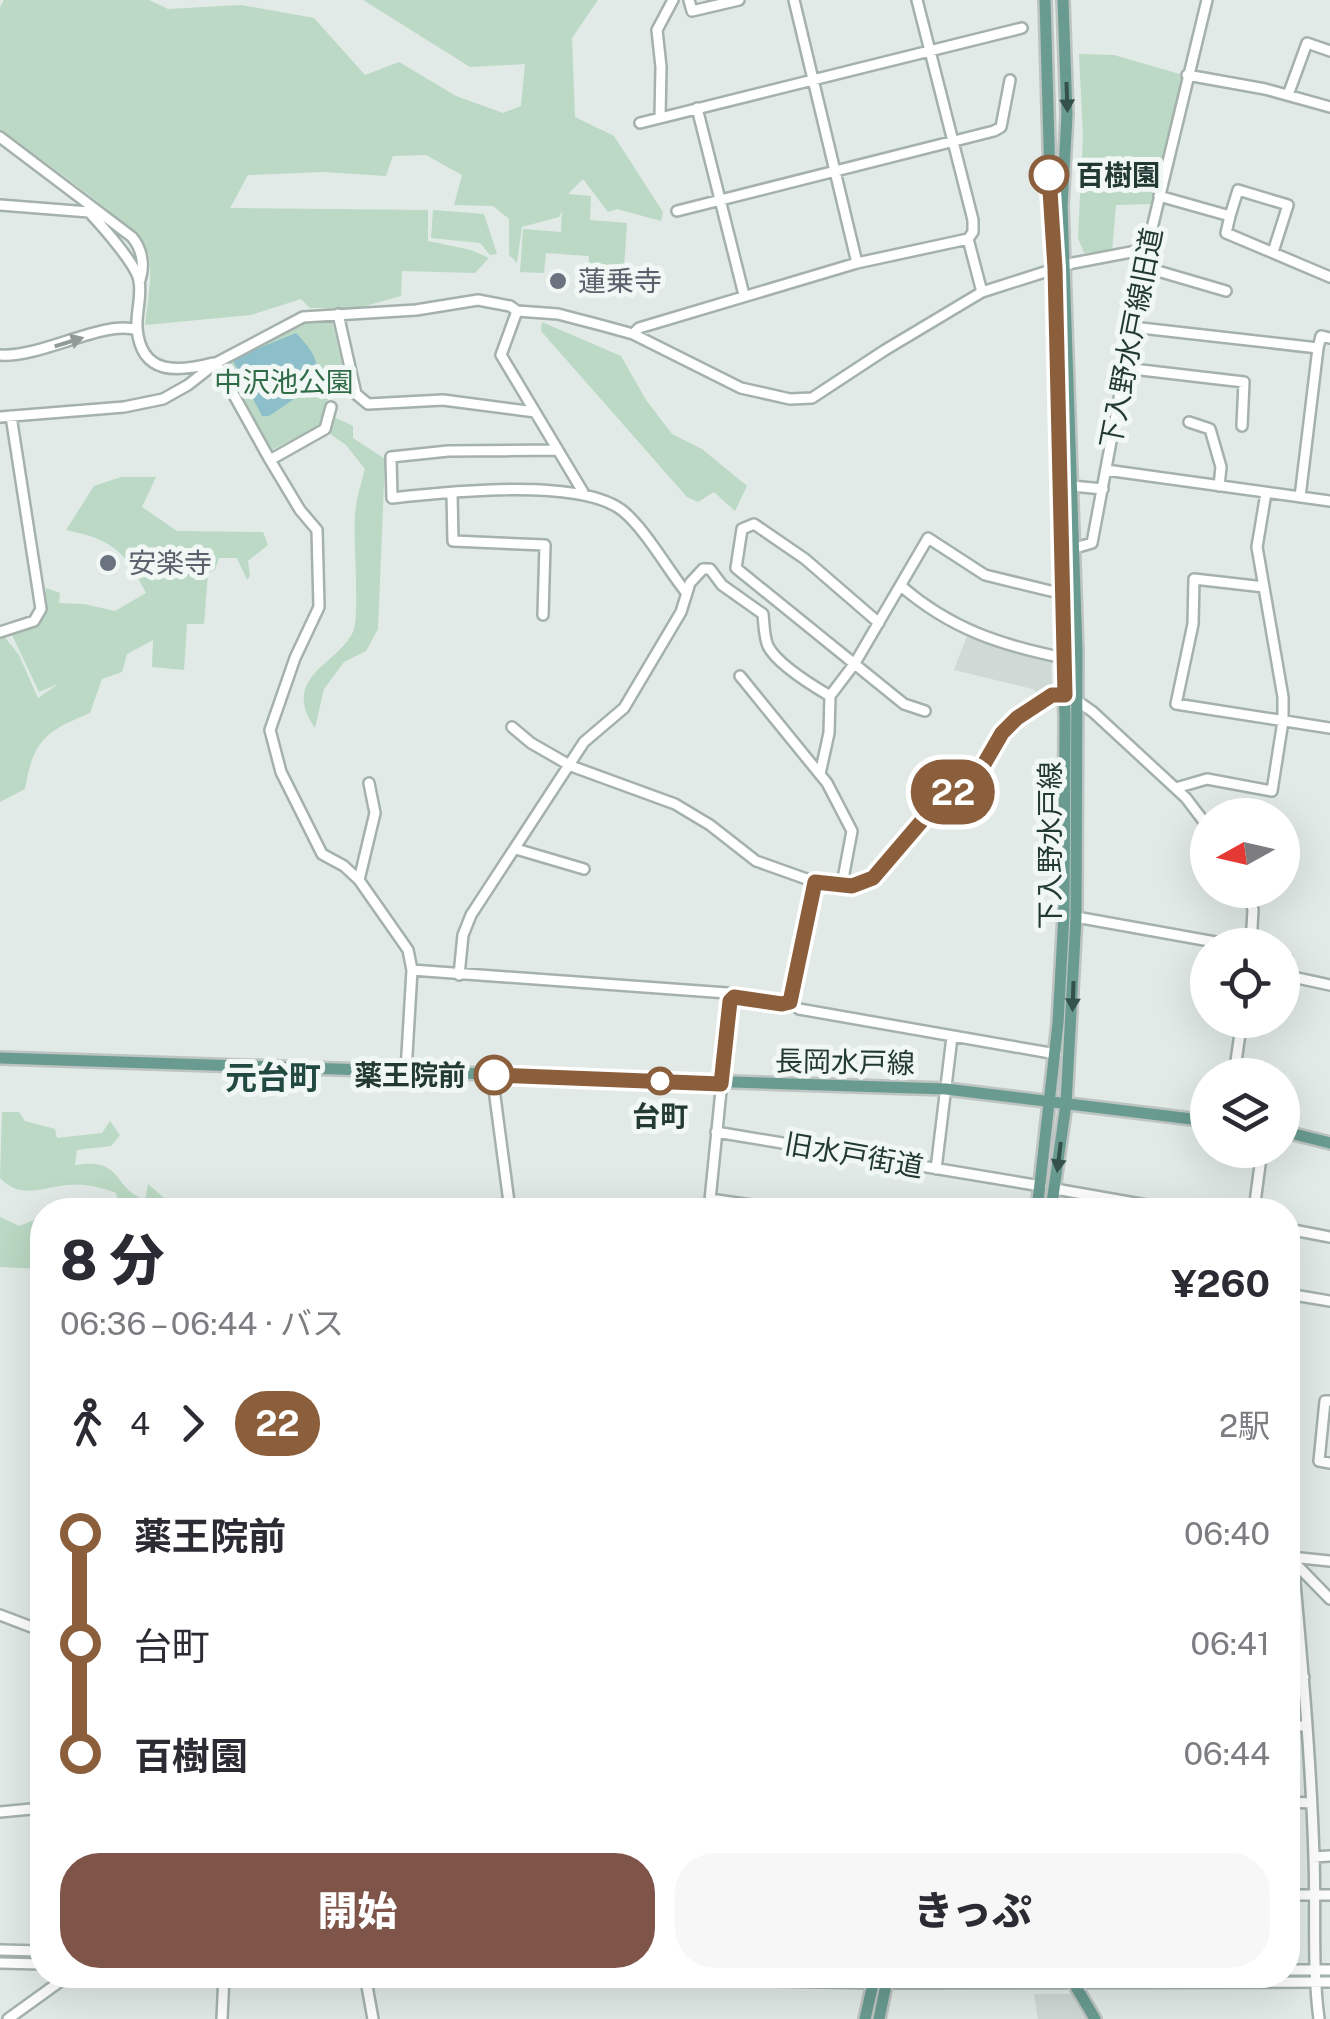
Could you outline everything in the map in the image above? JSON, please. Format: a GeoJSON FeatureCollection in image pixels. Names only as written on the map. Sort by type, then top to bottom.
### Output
{"type":"FeatureCollection","features":[{"type":"Feature","properties":{"kind":"main road","name":"下入野水戸線"},"geometry":{"type":"LineString","coordinates":[[1039,1198],[1052,1102],[1064,914],[1075,548],[1060,267],[1048,174],[1046,0]]}},
{"type":"Feature","properties":{"kind":"main road","name":"下入野水戸線"},"geometry":{"type":"LineString","coordinates":[[1054,1198],[1066,1104],[1076,917],[1071,697],[1064,658],[1063,594],[1060,267],[1068,115],[1063,0]]}},
{"type":"Feature","properties":{"kind":"main road","name":"長岡水戸線"},"geometry":{"type":"LineString","coordinates":[[0,1058],[946,1090],[1190,1119]]}},
{"type":"Feature","properties":{"kind":"main road"},"geometry":{"type":"LineString","coordinates":[[1300,1136],[1330,1143]]}},
{"type":"Feature","properties":{"kind":"main road"},"geometry":{"type":"LineString","coordinates":[[865,2019],[877,1988]]}},
{"type":"Feature","properties":{"kind":"main road"},"geometry":{"type":"LineString","coordinates":[[879,2019],[881,1988]]}},
{"type":"Feature","properties":{"kind":"main road"},"geometry":{"type":"LineString","coordinates":[[1076,1988],[1095,2019]]}},
{"type":"Feature","properties":{"kind":"street"},"geometry":{"type":"LineString","coordinates":[[660,117],[657,30],[673,0]]}},
{"type":"Feature","properties":{"kind":"street"},"geometry":{"type":"LineString","coordinates":[[689,0],[692,11],[739,0]]}},
{"type":"Feature","properties":{"kind":"street"},"geometry":{"type":"LineString","coordinates":[[794,0],[856,263]]}},
{"type":"Feature","properties":{"kind":"street"},"geometry":{"type":"LineString","coordinates":[[633,334],[639,328],[856,263],[968,239],[973,232],[973,220],[917,0]]}},
{"type":"Feature","properties":{"kind":"street","name":"下入野水戸線旧道"},"geometry":{"type":"LineString","coordinates":[[1075,548],[1092,542],[1147,250],[1207,0]]}},
{"type":"Feature","properties":{"kind":"street"},"geometry":{"type":"LineString","coordinates":[[640,123],[1022,28]]}},
{"type":"Feature","properties":{"kind":"street"},"geometry":{"type":"LineString","coordinates":[[1288,95],[1307,42],[1330,51]]}},
{"type":"Feature","properties":{"kind":"street"},"geometry":{"type":"LineString","coordinates":[[1187,75],[1330,106]]}},
{"type":"Feature","properties":{"kind":"street"},"geometry":{"type":"LineString","coordinates":[[677,211],[1001,127],[1010,80]]}},
{"type":"Feature","properties":{"kind":"street"},"geometry":{"type":"LineString","coordinates":[[697,108],[744,295]]}},
{"type":"Feature","properties":{"kind":"street"},"geometry":{"type":"LineString","coordinates":[[0,137],[132,237],[140,251],[142,272],[137,330],[149,356],[166,370],[216,363]]}},
{"type":"Feature","properties":{"kind":"street"},"geometry":{"type":"LineString","coordinates":[[1273,252],[1288,206],[1238,190],[1226,233],[1330,277]]}},
{"type":"Feature","properties":{"kind":"street"},"geometry":{"type":"LineString","coordinates":[[1159,196],[1230,216]]}},
{"type":"Feature","properties":{"kind":"street"},"geometry":{"type":"LineString","coordinates":[[0,205],[89,212],[139,281]]}},
{"type":"Feature","properties":{"kind":"street"},"geometry":{"type":"LineString","coordinates":[[968,239],[982,292]]}},
{"type":"Feature","properties":{"kind":"street"},"geometry":{"type":"LineString","coordinates":[[0,632],[34,622],[40,609],[5,417],[151,403],[175,394],[216,363],[293,320],[416,310],[478,300],[517,311],[558,314],[633,334],[741,388],[790,399],[812,398],[982,292],[1060,267],[1147,250]]}},
{"type":"Feature","properties":{"kind":"street"},"geometry":{"type":"LineString","coordinates":[[1144,267],[1226,291]]}},
{"type":"Feature","properties":{"kind":"street"},"geometry":{"type":"LineString","coordinates":[[517,311],[501,355],[583,492]]}},
{"type":"Feature","properties":{"kind":"street"},"geometry":{"type":"LineString","coordinates":[[338,314],[356,394],[368,404],[443,400],[535,412]]}},
{"type":"Feature","properties":{"kind":"street"},"geometry":{"type":"LineString","coordinates":[[1132,327],[1318,348]]}},
{"type":"Feature","properties":{"kind":"street"},"geometry":{"type":"LineString","coordinates":[[0,354],[21,355],[119,328],[137,330]]}},
{"type":"Feature","properties":{"kind":"street"},"geometry":{"type":"LineString","coordinates":[[1300,498],[1318,348],[1321,336],[1330,338]]}},
{"type":"Feature","properties":{"kind":"street"},"geometry":{"type":"LineString","coordinates":[[216,363],[300,510],[317,530],[316,619],[295,658],[270,730],[281,772],[322,854],[359,880],[408,950],[412,970],[406,1071]]}},
{"type":"Feature","properties":{"kind":"street"},"geometry":{"type":"LineString","coordinates":[[1124,368],[1244,382],[1242,426]]}},
{"type":"Feature","properties":{"kind":"street"},"geometry":{"type":"LineString","coordinates":[[270,460],[325,428],[331,407]]}},
{"type":"Feature","properties":{"kind":"street"},"geometry":{"type":"LineString","coordinates":[[1189,422],[1210,429],[1221,468],[1219,486]]}},
{"type":"Feature","properties":{"kind":"street"},"geometry":{"type":"LineString","coordinates":[[558,450],[391,456],[392,498],[452,493],[583,492],[626,512],[685,592]]}},
{"type":"Feature","properties":{"kind":"street"},"geometry":{"type":"LineString","coordinates":[[1106,470],[1330,501]]}},
{"type":"Feature","properties":{"kind":"street"},"geometry":{"type":"LineString","coordinates":[[1072,486],[1103,489]]}},
{"type":"Feature","properties":{"kind":"street"},"geometry":{"type":"LineString","coordinates":[[452,493],[453,541],[545,545],[543,615]]}},
{"type":"Feature","properties":{"kind":"street"},"geometry":{"type":"LineString","coordinates":[[1176,788],[1207,779],[1272,791],[1283,722],[1281,682],[1257,547],[1266,493]]}},
{"type":"Feature","properties":{"kind":"street"},"geometry":{"type":"LineString","coordinates":[[878,623],[804,559],[754,524],[742,529],[736,568],[904,704],[925,711]]}},
{"type":"Feature","properties":{"kind":"street"},"geometry":{"type":"LineString","coordinates":[[820,774],[829,733],[830,696],[855,663],[928,538],[985,575],[1063,594]]}},
{"type":"Feature","properties":{"kind":"street"},"geometry":{"type":"LineString","coordinates":[[459,975],[465,928],[592,733],[624,708],[682,612],[685,592],[703,568],[710,568],[722,585],[763,614],[767,644],[772,651],[796,676],[830,696]]}},
{"type":"Feature","properties":{"kind":"street"},"geometry":{"type":"LineString","coordinates":[[1264,587],[1194,579],[1193,624],[1176,704],[1330,728]]}},
{"type":"Feature","properties":{"kind":"street"},"geometry":{"type":"LineString","coordinates":[[901,586],[930,611],[980,634],[1004,644],[1064,658]]}},
{"type":"Feature","properties":{"kind":"street"},"geometry":{"type":"LineString","coordinates":[[740,676],[820,774],[852,830],[842,884]]}},
{"type":"Feature","properties":{"kind":"street"},"geometry":{"type":"LineString","coordinates":[[512,727],[571,766],[675,804],[756,861],[815,882],[852,886],[873,878],[938,802],[980,771],[1002,733],[1052,695],[1071,697],[1176,788],[1190,806]]}},
{"type":"Feature","properties":{"kind":"street"},"geometry":{"type":"LineString","coordinates":[[359,880],[375,813],[369,782]]}},
{"type":"Feature","properties":{"kind":"street"},"geometry":{"type":"LineString","coordinates":[[516,849],[584,869]]}},
{"type":"Feature","properties":{"kind":"street"},"geometry":{"type":"LineString","coordinates":[[790,1002],[815,882]]}},
{"type":"Feature","properties":{"kind":"street"},"geometry":{"type":"LineString","coordinates":[[1076,917],[1190,937]]}},
{"type":"Feature","properties":{"kind":"street"},"geometry":{"type":"LineString","coordinates":[[412,970],[728,993],[782,1004],[790,1002]]}},
{"type":"Feature","properties":{"kind":"street"},"geometry":{"type":"LineString","coordinates":[[1300,979],[1330,985]]}},
{"type":"Feature","properties":{"kind":"street"},"geometry":{"type":"LineString","coordinates":[[711,1198],[730,1001],[734,997]]}},
{"type":"Feature","properties":{"kind":"street"},"geometry":{"type":"LineString","coordinates":[[790,1002],[799,1010],[1056,1054]]}},
{"type":"Feature","properties":{"kind":"street"},"geometry":{"type":"LineString","coordinates":[[936,1170],[952,1036]]}},
{"type":"Feature","properties":{"kind":"street"},"geometry":{"type":"LineString","coordinates":[[492,1074],[508,1198]]}},
{"type":"Feature","properties":{"kind":"street","name":"旧水戸街道"},"geometry":{"type":"LineString","coordinates":[[716,1132],[1041,1186]]}},
{"type":"Feature","properties":{"kind":"street"},"geometry":{"type":"LineString","coordinates":[[1256,1198],[1260,1168]]}},
{"type":"Feature","properties":{"kind":"street"},"geometry":{"type":"LineString","coordinates":[[1055,1189],[1107,1198]]}},
{"type":"Feature","properties":{"kind":"street"},"geometry":{"type":"LineString","coordinates":[[1300,1231],[1329,1237]]}},
{"type":"Feature","properties":{"kind":"street"},"geometry":{"type":"LineString","coordinates":[[1300,1296],[1330,1302]]}},
{"type":"Feature","properties":{"kind":"street"},"geometry":{"type":"LineString","coordinates":[[1330,1401],[1325,1401],[1318,1461],[1330,1463]]}},
{"type":"Feature","properties":{"kind":"street"},"geometry":{"type":"LineString","coordinates":[[1300,1558],[1330,1561]]}},
{"type":"Feature","properties":{"kind":"street"},"geometry":{"type":"LineString","coordinates":[[1300,1568],[1330,1599]]}},
{"type":"Feature","properties":{"kind":"street"},"geometry":{"type":"LineString","coordinates":[[0,1615],[30,1626]]}},
{"type":"Feature","properties":{"kind":"street"},"geometry":{"type":"LineString","coordinates":[[1300,1649],[1314,1856],[1314,1982],[1319,2019]]}},
{"type":"Feature","properties":{"kind":"street"},"geometry":{"type":"LineString","coordinates":[[1300,1677],[1304,1677]]}},
{"type":"Feature","properties":{"kind":"street"},"geometry":{"type":"LineString","coordinates":[[1300,1726],[1307,1726]]}},
{"type":"Feature","properties":{"kind":"street"},"geometry":{"type":"LineString","coordinates":[[1300,1803],[1311,1803]]}},
{"type":"Feature","properties":{"kind":"street"},"geometry":{"type":"LineString","coordinates":[[0,1812],[30,1809]]}},
{"type":"Feature","properties":{"kind":"street"},"geometry":{"type":"LineString","coordinates":[[1314,1856],[1330,1856]]}},
{"type":"Feature","properties":{"kind":"street"},"geometry":{"type":"LineString","coordinates":[[1300,1895],[1330,1895]]}},
{"type":"Feature","properties":{"kind":"street"},"geometry":{"type":"LineString","coordinates":[[0,1950],[30,1951]]}},
{"type":"Feature","properties":{"kind":"street"},"geometry":{"type":"LineString","coordinates":[[0,1963],[30,1964]]}},
{"type":"Feature","properties":{"kind":"street"},"geometry":{"type":"LineString","coordinates":[[1300,1970],[1330,1970]]}},
{"type":"Feature","properties":{"kind":"street"},"geometry":{"type":"LineString","coordinates":[[1300,1982],[1330,1982]]}},
{"type":"Feature","properties":{"kind":"street"},"geometry":{"type":"LineString","coordinates":[[8,2019],[51,1988]]}},
{"type":"Feature","properties":{"kind":"street"},"geometry":{"type":"LineString","coordinates":[[222,2019],[223,1988]]}},
{"type":"Feature","properties":{"kind":"street"},"geometry":{"type":"LineString","coordinates":[[367,1988],[373,2019]]}},
{"type":"Feature","properties":{"kind":"shaded area"},"geometry":{"type":"Polygon","coordinates":[[[968,633],[1051,659],[1052,687],[1042,696],[1032,689],[954,670],[968,633]]]}},
{"type":"Feature","properties":{"kind":"shaded area"},"geometry":{"type":"Polygon","coordinates":[[[1034,1994],[1078,1994],[1093,2019],[1038,2019],[1034,1994]]]}},
{"type":"Feature","properties":{"kind":"green space"},"geometry":{"type":"Polygon","coordinates":[[[4,0],[149,0],[168,9],[241,5],[314,18],[365,75],[399,62],[456,96],[503,113],[521,106],[525,64],[470,67],[363,0],[598,0],[572,38],[575,117],[614,136],[663,212],[661,221],[617,209],[608,212],[583,179],[568,194],[591,196],[590,220],[627,223],[623,283],[588,280],[589,256],[546,253],[544,273],[520,272],[523,229],[561,232],[562,211],[559,217],[522,227],[517,263],[509,255],[509,219],[493,206],[454,205],[462,175],[426,155],[393,156],[386,176],[323,172],[248,175],[230,208],[428,210],[428,241],[489,258],[475,273],[402,271],[401,296],[358,308],[310,308],[301,299],[251,315],[145,325],[150,263],[142,243],[107,209],[0,130],[0,7],[4,0]]]}},
{"type":"Feature","properties":{"kind":"green space","name":"百樹園"},"geometry":{"type":"Polygon","coordinates":[[[1079,54],[1114,55],[1183,75],[1151,204],[1116,205],[1112,251],[1084,253],[1078,238],[1083,136],[1079,54]]]}},
{"type":"Feature","properties":{"kind":"green space"},"geometry":{"type":"Polygon","coordinates":[[[433,210],[484,214],[497,254],[490,255],[480,243],[431,238],[433,210]]]}},
{"type":"Feature","properties":{"kind":"green space","name":"中沢池公園"},"geometry":{"type":"Polygon","coordinates":[[[331,318],[347,384],[328,399],[321,425],[268,452],[223,367],[225,361],[293,325],[331,318]]]}},
{"type":"Feature","properties":{"kind":"green space"},"geometry":{"type":"Polygon","coordinates":[[[542,322],[621,356],[646,400],[672,434],[702,449],[747,486],[735,511],[714,492],[698,502],[687,497],[541,331],[542,322]]]}},
{"type":"Feature","properties":{"kind":"green space"},"geometry":{"type":"Polygon","coordinates":[[[334,417],[353,426],[353,438],[385,459],[378,629],[366,651],[344,662],[324,689],[315,728],[306,711],[307,684],[345,644],[355,624],[355,515],[365,469],[346,445],[330,434],[334,417]]]}},
{"type":"Feature","properties":{"kind":"green space"},"geometry":{"type":"Polygon","coordinates":[[[121,477],[156,477],[142,507],[177,531],[263,532],[268,545],[248,561],[247,580],[237,558],[219,558],[215,570],[208,573],[204,624],[187,624],[184,670],[152,667],[153,640],[127,654],[122,672],[102,679],[90,713],[52,732],[37,748],[25,789],[0,802],[0,637],[4,636],[19,655],[38,698],[58,684],[39,692],[12,635],[42,620],[46,588],[60,593],[59,603],[115,611],[146,593],[131,566],[115,549],[95,538],[66,530],[94,486],[121,477]]]}},
{"type":"Feature","properties":{"kind":"green space"},"geometry":{"type":"Polygon","coordinates":[[[2,1112],[19,1112],[25,1121],[55,1129],[57,1138],[102,1133],[110,1121],[120,1135],[111,1146],[77,1150],[75,1165],[102,1165],[141,1198],[117,1198],[116,1193],[86,1185],[15,1189],[0,1178],[2,1112]]]}},
{"type":"Feature","properties":{"kind":"green space"},"geometry":{"type":"Polygon","coordinates":[[[148,1184],[164,1198],[145,1198],[148,1184]]]}},
{"type":"Feature","properties":{"kind":"green space"},"geometry":{"type":"Polygon","coordinates":[[[0,1217],[19,1226],[30,1222],[30,1268],[0,1267],[0,1217]]]}},
{"type":"Feature","properties":{"kind":"water"},"geometry":{"type":"Polygon","coordinates":[[[296,333],[314,356],[316,384],[269,416],[262,416],[232,359],[296,333]]]}},
{"type":"Feature","properties":{"kind":"bus line","name":"22"},"geometry":{"type":"LineString","coordinates":[[494,1075],[721,1084],[730,1001],[737,996],[790,1002],[815,882],[852,886],[873,878],[938,802],[980,771],[1002,733],[1017,718],[1052,695],[1065,695],[1055,268],[1049,175]]}},
{"type":"Feature","properties":{"kind":"place","name":"百樹園"},"geometry":{"type":"Point","coordinates":[1049,175]}},
{"type":"Feature","properties":{"kind":"place","name":"蓮乗寺"},"geometry":{"type":"Point","coordinates":[558,281]}},
{"type":"Feature","properties":{"kind":"place","name":"安楽寺"},"geometry":{"type":"Point","coordinates":[108,563]}},
{"type":"Feature","properties":{"kind":"place","name":"薬王院前"},"geometry":{"type":"Point","coordinates":[494,1075]}},
{"type":"Feature","properties":{"kind":"place","name":"台町"},"geometry":{"type":"Point","coordinates":[660,1081]}},
{"type":"Feature","properties":{"kind":"district","name":"元台町"},"geometry":{"type":"Point","coordinates":[273,1078]}}]}
